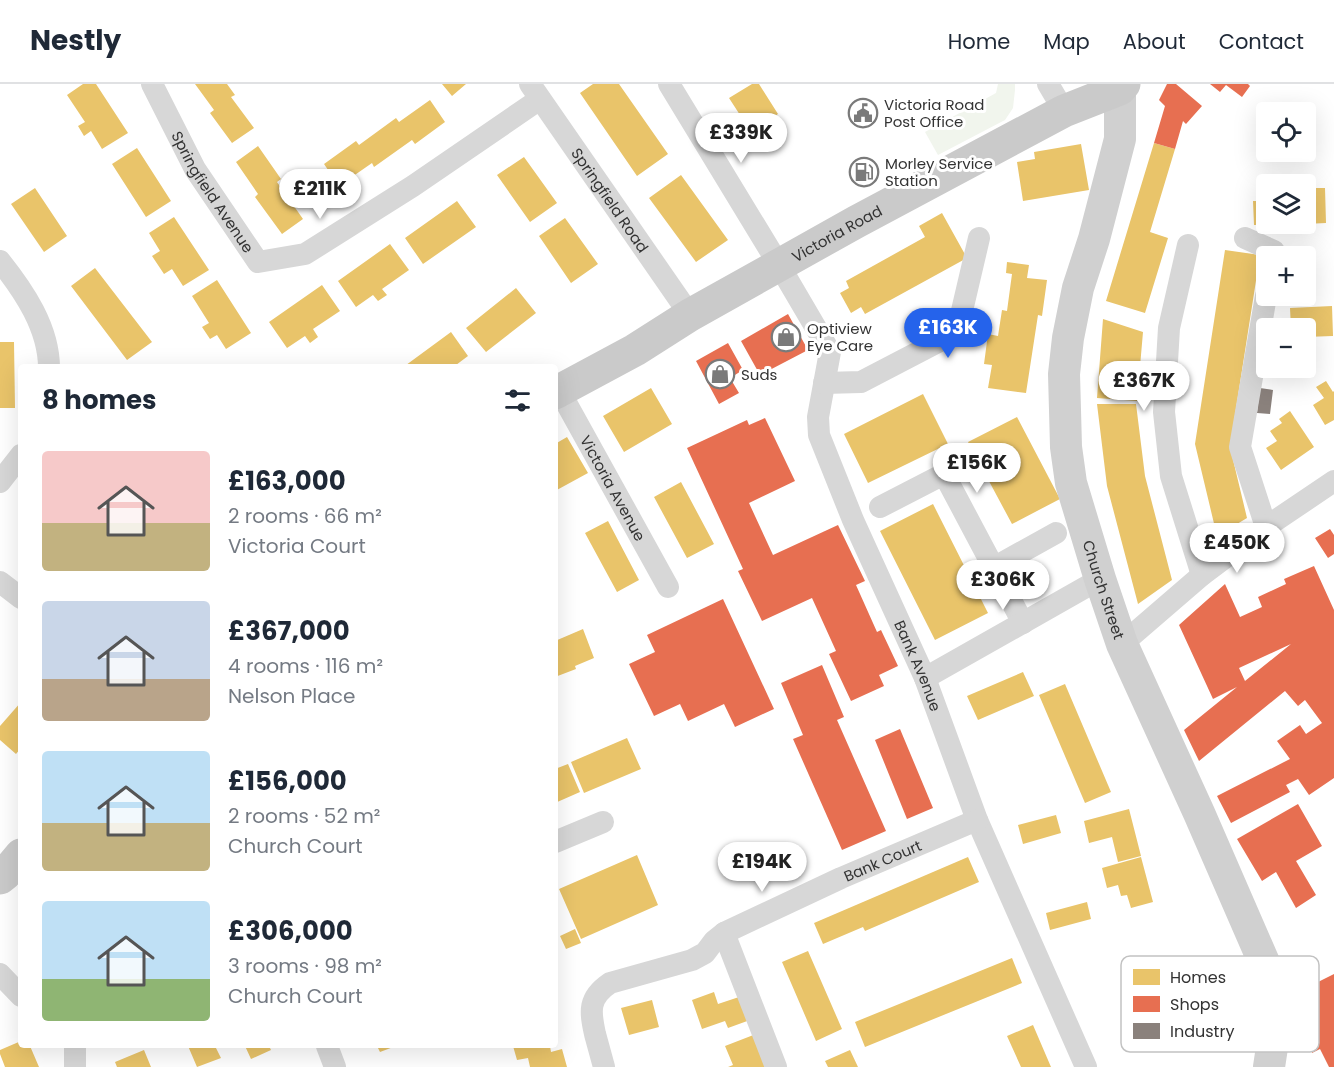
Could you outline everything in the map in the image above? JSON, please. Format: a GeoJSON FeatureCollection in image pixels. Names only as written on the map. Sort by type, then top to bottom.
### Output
{"type":"FeatureCollection","features":[{"type":"Feature","properties":{"kind":"main road","name":"Victoria Road"},"geometry":{"type":"LineString","coordinates":[[558,390],[635,350],[1056,97],[1122,87]]}},
{"type":"Feature","properties":{"kind":"main road","name":"Church Street"},"geometry":{"type":"LineString","coordinates":[[1122,87],[1120,138],[1094,239],[1078,288],[1068,338],[1064,374],[1066,447],[1071,483],[1122,644],[1261,956]]}},
{"type":"Feature","properties":{"kind":"main road"},"geometry":{"type":"LineString","coordinates":[[0,878],[18,859]]}},
{"type":"Feature","properties":{"kind":"main road","name":"Church Street"},"geometry":{"type":"LineString","coordinates":[[1269,1067],[1271,1052]]}},
{"type":"Feature","properties":{"kind":"street","name":"Springfield Avenue"},"geometry":{"type":"LineString","coordinates":[[152,84],[195,169],[258,262],[305,254],[413,186],[535,92]]}},
{"type":"Feature","properties":{"kind":"street","name":"Bank Avenue"},"geometry":{"type":"LineString","coordinates":[[669,84],[830,352],[818,417],[819,435],[854,520],[925,678],[977,820],[1086,1067]]}},
{"type":"Feature","properties":{"kind":"street","name":"Springfield Road"},"geometry":{"type":"LineString","coordinates":[[535,92],[690,315]]}},
{"type":"Feature","properties":{"kind":"street"},"geometry":{"type":"LineString","coordinates":[[824,383],[861,382],[957,332],[979,238]]}},
{"type":"Feature","properties":{"kind":"street"},"geometry":{"type":"LineString","coordinates":[[1245,238],[1263,246]]}},
{"type":"Feature","properties":{"kind":"street"},"geometry":{"type":"LineString","coordinates":[[1188,245],[1169,328],[1164,412],[1171,476],[1202,575]]}},
{"type":"Feature","properties":{"kind":"street"},"geometry":{"type":"LineString","coordinates":[[0,261],[28,301],[45,334],[49,364]]}},
{"type":"Feature","properties":{"kind":"street"},"geometry":{"type":"LineString","coordinates":[[1264,306],[1240,447],[1266,527]]}},
{"type":"Feature","properties":{"kind":"street","name":"Victoria Avenue"},"geometry":{"type":"LineString","coordinates":[[558,393],[668,587]]}},
{"type":"Feature","properties":{"kind":"street"},"geometry":{"type":"LineString","coordinates":[[0,482],[18,459]]}},
{"type":"Feature","properties":{"kind":"street"},"geometry":{"type":"LineString","coordinates":[[880,507],[944,474],[1023,623]]}},
{"type":"Feature","properties":{"kind":"street"},"geometry":{"type":"LineString","coordinates":[[1122,644],[1202,575],[1266,527],[1334,481]]}},
{"type":"Feature","properties":{"kind":"street"},"geometry":{"type":"LineString","coordinates":[[993,568],[1056,533]]}},
{"type":"Feature","properties":{"kind":"street"},"geometry":{"type":"LineString","coordinates":[[925,678],[1100,579]]}},
{"type":"Feature","properties":{"kind":"street"},"geometry":{"type":"LineString","coordinates":[[0,582],[18,596]]}},
{"type":"Feature","properties":{"kind":"street","name":"Bank Court"},"geometry":{"type":"LineString","coordinates":[[603,1067],[591,1016],[593,1001],[600,990],[610,983],[692,960],[705,953],[724,933],[841,878],[977,820]]}},
{"type":"Feature","properties":{"kind":"street"},"geometry":{"type":"LineString","coordinates":[[558,841],[603,822]]}},
{"type":"Feature","properties":{"kind":"street"},"geometry":{"type":"LineString","coordinates":[[724,933],[776,1067]]}},
{"type":"Feature","properties":{"kind":"street"},"geometry":{"type":"LineString","coordinates":[[0,974],[18,993]]}},
{"type":"Feature","properties":{"kind":"street"},"geometry":{"type":"LineString","coordinates":[[75,1048],[75,1067]]}},
{"type":"Feature","properties":{"kind":"street"},"geometry":{"type":"LineString","coordinates":[[328,1048],[335,1067]]}},
{"type":"Feature","properties":{"kind":"shaded area"},"geometry":{"type":"Polygon","coordinates":[[[998,84],[1015,84],[1013,108],[1005,120],[938,155],[925,132],[996,93],[998,84]]]}},
{"type":"Feature","properties":{"kind":"building: Homes"},"geometry":{"type":"Polygon","coordinates":[[[83,84],[96,84],[128,133],[102,149],[91,131],[84,136],[78,126],[85,122],[67,95],[83,84]]]}},
{"type":"Feature","properties":{"kind":"building: Homes"},"geometry":{"type":"Polygon","coordinates":[[[195,84],[227,84],[235,95],[231,97],[254,128],[232,143],[210,113],[214,110],[195,84]]]}},
{"type":"Feature","properties":{"kind":"building: Homes"},"geometry":{"type":"Polygon","coordinates":[[[442,84],[466,84],[452,96],[442,84]]]}},
{"type":"Feature","properties":{"kind":"building: Homes"},"geometry":{"type":"Polygon","coordinates":[[[593,84],[619,84],[668,154],[637,176],[580,93],[593,84]]]}},
{"type":"Feature","properties":{"kind":"building: Homes"},"geometry":{"type":"Polygon","coordinates":[[[752,84],[759,84],[778,114],[751,132],[729,98],[752,84]]]}},
{"type":"Feature","properties":{"kind":"building: Homes"},"geometry":{"type":"Polygon","coordinates":[[[430,100],[445,122],[415,144],[412,140],[374,167],[372,163],[339,186],[324,164],[356,141],[359,145],[396,118],[399,122],[430,100]]]}},
{"type":"Feature","properties":{"kind":"building: Homes"},"geometry":{"type":"Polygon","coordinates":[[[1154,143],[1175,149],[1150,232],[1168,238],[1145,313],[1106,301],[1154,143]]]}},
{"type":"Feature","properties":{"kind":"building: Homes"},"geometry":{"type":"Polygon","coordinates":[[[1081,144],[1089,190],[1023,201],[1017,162],[1035,159],[1034,152],[1081,144]]]}},
{"type":"Feature","properties":{"kind":"building: Homes"},"geometry":{"type":"Polygon","coordinates":[[[258,146],[281,179],[277,182],[303,219],[282,234],[255,197],[258,194],[236,162],[258,146]]]}},
{"type":"Feature","properties":{"kind":"building: Homes"},"geometry":{"type":"Polygon","coordinates":[[[137,148],[171,201],[146,217],[112,164],[137,148]]]}},
{"type":"Feature","properties":{"kind":"building: Homes"},"geometry":{"type":"Polygon","coordinates":[[[524,157],[557,203],[530,222],[497,175],[524,157]]]}},
{"type":"Feature","properties":{"kind":"building: Homes"},"geometry":{"type":"Polygon","coordinates":[[[681,175],[728,240],[696,262],[649,198],[681,175]]]}},
{"type":"Feature","properties":{"kind":"building: Homes"},"geometry":{"type":"Polygon","coordinates":[[[35,188],[67,236],[44,252],[11,204],[35,188]]]}},
{"type":"Feature","properties":{"kind":"building: Homes"},"geometry":{"type":"Polygon","coordinates":[[[1316,188],[1325,188],[1326,223],[1316,223],[1316,188]]]}},
{"type":"Feature","properties":{"kind":"building: Homes"},"geometry":{"type":"Polygon","coordinates":[[[457,201],[476,227],[423,264],[405,238],[457,201]]]}},
{"type":"Feature","properties":{"kind":"building: Homes"},"geometry":{"type":"Polygon","coordinates":[[[1253,201],[1256,201],[1256,225],[1254,225],[1253,201]]]}},
{"type":"Feature","properties":{"kind":"building: Homes"},"geometry":{"type":"Polygon","coordinates":[[[942,213],[967,258],[865,314],[861,307],[851,313],[840,293],[849,288],[846,281],[925,237],[919,226],[942,213]]]}},
{"type":"Feature","properties":{"kind":"building: Homes"},"geometry":{"type":"Polygon","coordinates":[[[174,217],[209,270],[183,286],[172,269],[164,274],[152,256],[160,251],[149,233],[174,217]]]}},
{"type":"Feature","properties":{"kind":"building: Homes"},"geometry":{"type":"Polygon","coordinates":[[[565,218],[598,264],[571,283],[539,236],[565,218]]]}},
{"type":"Feature","properties":{"kind":"building: Homes"},"geometry":{"type":"Polygon","coordinates":[[[390,244],[409,270],[382,289],[387,295],[378,301],[373,295],[356,307],[338,281],[390,244]]]}},
{"type":"Feature","properties":{"kind":"building: Homes"},"geometry":{"type":"Polygon","coordinates":[[[1225,250],[1256,254],[1256,281],[1230,447],[1247,518],[1217,536],[1195,444],[1225,250]]]}},
{"type":"Feature","properties":{"kind":"building: Homes"},"geometry":{"type":"Polygon","coordinates":[[[1007,262],[1029,265],[1027,278],[1047,280],[1042,316],[1038,315],[1026,393],[988,388],[992,365],[984,364],[988,334],[998,336],[1002,310],[1007,311],[1012,274],[1006,273],[1007,262]]]}},
{"type":"Feature","properties":{"kind":"building: Homes"},"geometry":{"type":"Polygon","coordinates":[[[95,268],[152,342],[127,360],[71,286],[95,268]]]}},
{"type":"Feature","properties":{"kind":"building: Homes"},"geometry":{"type":"Polygon","coordinates":[[[217,280],[251,333],[226,349],[217,335],[210,339],[202,327],[209,323],[192,296],[217,280]]]}},
{"type":"Feature","properties":{"kind":"building: Homes"},"geometry":{"type":"Polygon","coordinates":[[[322,285],[340,311],[313,329],[318,337],[310,343],[305,336],[287,348],[269,322],[322,285]]]}},
{"type":"Feature","properties":{"kind":"building: Homes"},"geometry":{"type":"Polygon","coordinates":[[[516,288],[536,313],[486,352],[466,328],[516,288]]]}},
{"type":"Feature","properties":{"kind":"building: Homes"},"geometry":{"type":"Polygon","coordinates":[[[1332,306],[1333,336],[1316,337],[1316,318],[1290,318],[1290,308],[1332,306]]]}},
{"type":"Feature","properties":{"kind":"building: Homes"},"geometry":{"type":"Polygon","coordinates":[[[1103,319],[1143,332],[1137,401],[1097,398],[1103,319]]]}},
{"type":"Feature","properties":{"kind":"building: Homes"},"geometry":{"type":"Polygon","coordinates":[[[451,332],[468,356],[457,364],[407,364],[451,332]]]}},
{"type":"Feature","properties":{"kind":"building: Homes"},"geometry":{"type":"Polygon","coordinates":[[[0,342],[14,342],[15,408],[0,408],[0,342]]]}},
{"type":"Feature","properties":{"kind":"building: Homes"},"geometry":{"type":"Polygon","coordinates":[[[1326,381],[1334,391],[1334,420],[1325,425],[1313,405],[1324,398],[1316,387],[1326,381]]]}},
{"type":"Feature","properties":{"kind":"building: Homes"},"geometry":{"type":"Polygon","coordinates":[[[651,388],[672,424],[624,452],[603,416],[651,388]]]}},
{"type":"Feature","properties":{"kind":"building: Homes"},"geometry":{"type":"Polygon","coordinates":[[[923,394],[948,444],[868,483],[844,434],[923,394]]]}},
{"type":"Feature","properties":{"kind":"building: Homes"},"geometry":{"type":"Polygon","coordinates":[[[1097,404],[1136,404],[1145,476],[1172,580],[1138,604],[1107,486],[1097,404]]]}},
{"type":"Feature","properties":{"kind":"building: Homes"},"geometry":{"type":"Polygon","coordinates":[[[1290,411],[1314,447],[1281,470],[1266,448],[1277,441],[1270,431],[1282,423],[1279,419],[1290,411]]]}},
{"type":"Feature","properties":{"kind":"building: Homes"},"geometry":{"type":"Polygon","coordinates":[[[1017,417],[1060,499],[1012,524],[968,442],[1017,417]]]}},
{"type":"Feature","properties":{"kind":"building: Homes"},"geometry":{"type":"Polygon","coordinates":[[[567,437],[588,473],[558,489],[558,442],[567,437]]]}},
{"type":"Feature","properties":{"kind":"building: Homes"},"geometry":{"type":"Polygon","coordinates":[[[681,482],[714,544],[687,558],[654,497],[681,482]]]}},
{"type":"Feature","properties":{"kind":"building: Homes"},"geometry":{"type":"Polygon","coordinates":[[[933,504],[988,613],[935,640],[880,531],[933,504]]]}},
{"type":"Feature","properties":{"kind":"building: Homes"},"geometry":{"type":"Polygon","coordinates":[[[608,521],[639,580],[617,592],[585,533],[608,521]]]}},
{"type":"Feature","properties":{"kind":"building: Homes"},"geometry":{"type":"Polygon","coordinates":[[[583,629],[594,658],[575,666],[576,669],[558,676],[558,640],[583,629]]]}},
{"type":"Feature","properties":{"kind":"building: Homes"},"geometry":{"type":"Polygon","coordinates":[[[1023,672],[1034,696],[978,720],[967,696],[1023,672]]]}},
{"type":"Feature","properties":{"kind":"building: Homes"},"geometry":{"type":"Polygon","coordinates":[[[1065,684],[1111,792],[1085,803],[1039,695],[1065,684]]]}},
{"type":"Feature","properties":{"kind":"building: Homes"},"geometry":{"type":"Polygon","coordinates":[[[18,705],[18,752],[16,754],[0,740],[0,726],[18,705]]]}},
{"type":"Feature","properties":{"kind":"building: Homes"},"geometry":{"type":"Polygon","coordinates":[[[627,738],[641,769],[584,793],[571,762],[627,738]]]}},
{"type":"Feature","properties":{"kind":"building: Homes"},"geometry":{"type":"Polygon","coordinates":[[[568,764],[580,792],[558,802],[558,768],[568,764]]]}},
{"type":"Feature","properties":{"kind":"building: Homes"},"geometry":{"type":"Polygon","coordinates":[[[1129,809],[1141,856],[1118,862],[1112,837],[1089,843],[1084,821],[1129,809]]]}},
{"type":"Feature","properties":{"kind":"building: Homes"},"geometry":{"type":"Polygon","coordinates":[[[1056,815],[1061,833],[1023,844],[1018,825],[1056,815]]]}},
{"type":"Feature","properties":{"kind":"building: Homes"},"geometry":{"type":"Polygon","coordinates":[[[637,855],[658,905],[581,939],[559,889],[637,855]]]}},
{"type":"Feature","properties":{"kind":"building: Homes"},"geometry":{"type":"Polygon","coordinates":[[[968,857],[979,882],[865,931],[863,927],[823,944],[814,923],[968,857]]]}},
{"type":"Feature","properties":{"kind":"building: Homes"},"geometry":{"type":"Polygon","coordinates":[[[1141,857],[1153,902],[1131,908],[1127,895],[1121,896],[1118,885],[1107,888],[1102,868],[1141,857]]]}},
{"type":"Feature","properties":{"kind":"building: Homes"},"geometry":{"type":"Polygon","coordinates":[[[1087,902],[1091,919],[1050,930],[1046,913],[1087,902]]]}},
{"type":"Feature","properties":{"kind":"building: Homes"},"geometry":{"type":"Polygon","coordinates":[[[575,929],[581,943],[566,949],[560,936],[575,929]]]}},
{"type":"Feature","properties":{"kind":"building: Homes"},"geometry":{"type":"Polygon","coordinates":[[[808,951],[842,1029],[816,1041],[782,962],[808,951]]]}},
{"type":"Feature","properties":{"kind":"building: Homes"},"geometry":{"type":"Polygon","coordinates":[[[1012,958],[1022,983],[865,1047],[855,1022],[1012,958]]]}},
{"type":"Feature","properties":{"kind":"building: Homes"},"geometry":{"type":"Polygon","coordinates":[[[714,992],[718,1004],[742,996],[750,1020],[728,1028],[725,1021],[702,1029],[692,1000],[714,992]]]}},
{"type":"Feature","properties":{"kind":"building: Homes"},"geometry":{"type":"Polygon","coordinates":[[[652,1000],[659,1027],[629,1035],[621,1008],[652,1000]]]}},
{"type":"Feature","properties":{"kind":"building: Homes"},"geometry":{"type":"Polygon","coordinates":[[[1033,1025],[1051,1067],[1021,1067],[1007,1036],[1033,1025]]]}},
{"type":"Feature","properties":{"kind":"building: Homes"},"geometry":{"type":"Polygon","coordinates":[[[756,1034],[766,1067],[728,1067],[733,1065],[725,1046],[756,1034]]]}},
{"type":"Feature","properties":{"kind":"building: Homes"},"geometry":{"type":"Polygon","coordinates":[[[18,1042],[18,1048],[31,1048],[39,1067],[5,1067],[0,1050],[18,1042]]]}},
{"type":"Feature","properties":{"kind":"building: Homes"},"geometry":{"type":"Polygon","coordinates":[[[189,1048],[216,1048],[221,1058],[197,1067],[189,1048]]]}},
{"type":"Feature","properties":{"kind":"building: Homes"},"geometry":{"type":"Polygon","coordinates":[[[246,1048],[270,1048],[271,1050],[251,1059],[246,1048]]]}},
{"type":"Feature","properties":{"kind":"building: Homes"},"geometry":{"type":"Polygon","coordinates":[[[378,1048],[391,1048],[380,1052],[378,1048]]]}},
{"type":"Feature","properties":{"kind":"building: Homes"},"geometry":{"type":"Polygon","coordinates":[[[514,1048],[550,1048],[551,1052],[562,1049],[567,1067],[530,1067],[528,1058],[517,1060],[514,1048]]]}},
{"type":"Feature","properties":{"kind":"building: Homes"},"geometry":{"type":"Polygon","coordinates":[[[144,1050],[151,1067],[117,1067],[115,1062],[144,1050]]]}},
{"type":"Feature","properties":{"kind":"building: Homes"},"geometry":{"type":"Polygon","coordinates":[[[850,1050],[858,1067],[828,1067],[825,1061],[850,1050]]]}},
{"type":"Feature","properties":{"kind":"building: Shops"},"geometry":{"type":"Polygon","coordinates":[[[1167,84],[1176,84],[1202,106],[1186,124],[1183,121],[1175,149],[1154,143],[1165,106],[1159,100],[1167,84]]]}},
{"type":"Feature","properties":{"kind":"building: Shops"},"geometry":{"type":"Polygon","coordinates":[[[1210,84],[1248,84],[1250,86],[1242,97],[1226,85],[1220,92],[1210,84]]]}},
{"type":"Feature","properties":{"kind":"building: Shops"},"geometry":{"type":"Polygon","coordinates":[[[788,314],[808,350],[760,375],[741,341],[788,314]]]}},
{"type":"Feature","properties":{"kind":"building: Shops","name":"Suds"},"geometry":{"type":"Polygon","coordinates":[[[728,343],[743,370],[730,378],[739,393],[719,404],[696,361],[728,343]]]}},
{"type":"Feature","properties":{"kind":"building: Shops"},"geometry":{"type":"Polygon","coordinates":[[[765,418],[795,481],[749,503],[773,555],[838,525],[865,581],[856,585],[877,632],[881,630],[898,666],[879,675],[884,686],[851,701],[829,654],[836,651],[812,598],[762,621],[738,571],[743,569],[687,448],[747,420],[749,425],[765,418]]]}},
{"type":"Feature","properties":{"kind":"building: Shops"},"geometry":{"type":"Polygon","coordinates":[[[1330,529],[1334,535],[1334,554],[1328,558],[1315,538],[1330,529]]]}},
{"type":"Feature","properties":{"kind":"building: Shops"},"geometry":{"type":"Polygon","coordinates":[[[1314,566],[1334,610],[1334,778],[1309,795],[1298,779],[1286,785],[1290,792],[1231,823],[1217,796],[1290,759],[1277,741],[1300,725],[1306,734],[1322,723],[1305,700],[1298,706],[1285,691],[1199,761],[1184,730],[1237,687],[1213,699],[1179,625],[1225,584],[1240,617],[1262,607],[1258,597],[1286,584],[1284,579],[1314,566]],[[1291,644],[1239,668],[1245,681],[1291,644]]]}},
{"type":"Feature","properties":{"kind":"building: Shops"},"geometry":{"type":"Polygon","coordinates":[[[723,599],[774,709],[735,727],[724,704],[688,721],[680,704],[654,716],[629,664],[655,652],[647,635],[723,599]]]}},
{"type":"Feature","properties":{"kind":"building: Shops"},"geometry":{"type":"Polygon","coordinates":[[[822,665],[844,717],[837,720],[886,831],[842,850],[793,739],[803,735],[781,683],[822,665]]]}},
{"type":"Feature","properties":{"kind":"building: Shops"},"geometry":{"type":"Polygon","coordinates":[[[900,729],[933,808],[907,819],[875,740],[900,729]]]}},
{"type":"Feature","properties":{"kind":"building: Shops"},"geometry":{"type":"Polygon","coordinates":[[[1298,804],[1322,846],[1296,861],[1316,895],[1296,908],[1276,872],[1262,881],[1237,839],[1298,804]]]}},
{"type":"Feature","properties":{"kind":"building: Shops"},"geometry":{"type":"Polygon","coordinates":[[[1334,974],[1334,1067],[1329,1067],[1319,1050],[1319,982],[1334,974]]]}},
{"type":"Feature","properties":{"kind":"building: Industry"},"geometry":{"type":"Polygon","coordinates":[[[1260,388],[1273,390],[1270,414],[1257,413],[1260,388]]]}},
{"type":"Feature","properties":{"kind":"place","name":"Victoria Road Post Office"},"geometry":{"type":"Point","coordinates":[863,113]}},
{"type":"Feature","properties":{"kind":"place","name":"Morley Service Station"},"geometry":{"type":"Point","coordinates":[864,172]}},
{"type":"Feature","properties":{"kind":"place","name":"Optiview Eye Care"},"geometry":{"type":"Point","coordinates":[786,337]}},
{"type":"Feature","properties":{"kind":"place","name":"Suds"},"geometry":{"type":"Point","coordinates":[720,374]}}]}
